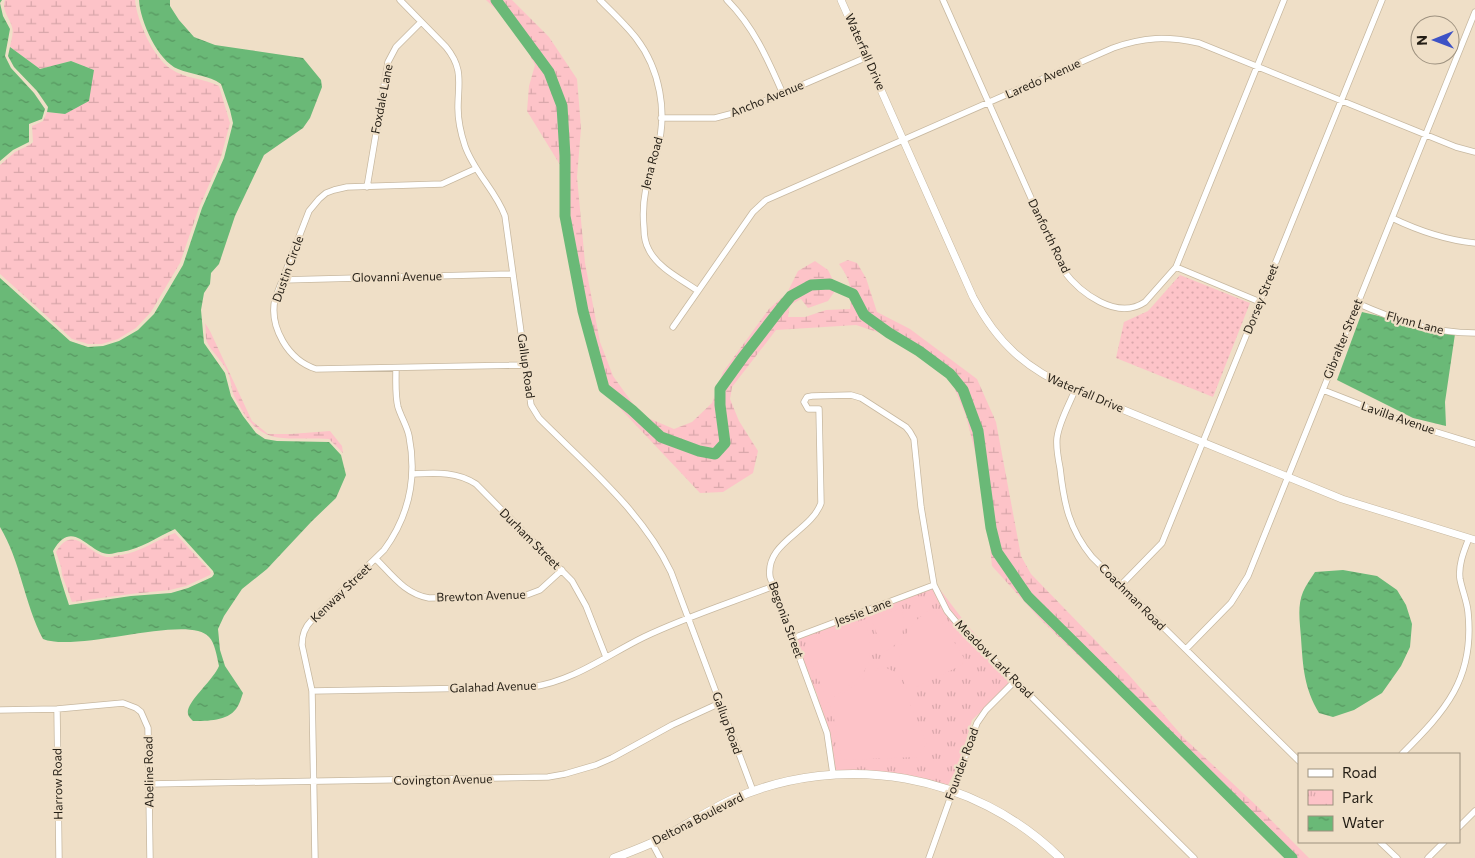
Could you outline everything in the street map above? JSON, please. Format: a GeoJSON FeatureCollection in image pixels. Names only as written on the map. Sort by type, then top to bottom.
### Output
{"type":"FeatureCollection","features":[{"type":"Feature","properties":{"kind":"main road","name":"Deltona Boulevard"},"geometry":{"type":"LineString","coordinates":[[614,858],[652,843],[712,809],[752,791],[792,780],[833,774],[890,776],[953,790],[982,802],[1020,824],[1060,858]]}},
{"type":"Feature","properties":{"kind":"street","name":"Gallup Road"},"geometry":{"type":"LineString","coordinates":[[400,0],[446,47],[455,60],[460,76],[458,108],[461,135],[465,148],[475,169],[502,208],[505,216],[530,398],[535,413],[626,505],[656,543],[671,572],[752,791]]}},
{"type":"Feature","properties":{"kind":"street","name":"Jena Road"},"geometry":{"type":"LineString","coordinates":[[600,0],[627,27],[644,50],[656,75],[659,89],[662,118],[658,148],[644,192],[644,238],[649,251],[660,264],[698,291]]}},
{"type":"Feature","properties":{"kind":"street"},"geometry":{"type":"LineString","coordinates":[[727,0],[754,34],[783,94]]}},
{"type":"Feature","properties":{"kind":"street","name":"Waterfall Drive"},"geometry":{"type":"LineString","coordinates":[[841,0],[973,297],[990,328],[1025,363],[1056,382],[1074,390],[1288,477],[1372,509],[1472,539]]}},
{"type":"Feature","properties":{"kind":"street","name":"Danforth Road"},"geometry":{"type":"LineString","coordinates":[[943,0],[1058,260],[1069,278],[1077,286],[1096,299],[1115,307],[1126,309],[1145,302],[1176,267],[1284,0]]}},
{"type":"Feature","properties":{"kind":"street","name":"Dorsey Street"},"geometry":{"type":"LineString","coordinates":[[1121,585],[1162,542],[1382,0]]}},
{"type":"Feature","properties":{"kind":"street","name":"Gibralter Street"},"geometry":{"type":"LineString","coordinates":[[1186,649],[1221,614],[1239,591],[1254,562],[1475,12]]}},
{"type":"Feature","properties":{"kind":"street","name":"Foxdale Lane"},"geometry":{"type":"LineString","coordinates":[[366,187],[388,62],[396,47],[421,22]]}},
{"type":"Feature","properties":{"kind":"street","name":"Laredo Avenue"},"geometry":{"type":"LineString","coordinates":[[673,327],[753,212],[766,200],[1113,48],[1141,40],[1156,38],[1184,40],[1199,44],[1425,135],[1475,152]]}},
{"type":"Feature","properties":{"kind":"street","name":"Ancho Avenue"},"geometry":{"type":"LineString","coordinates":[[662,118],[701,119],[729,115],[783,94],[867,57]]}},
{"type":"Feature","properties":{"kind":"street","name":"Dustin Circle"},"geometry":{"type":"LineString","coordinates":[[475,169],[442,184],[348,187],[326,193],[309,211],[274,306],[275,322],[289,350],[309,367],[323,370],[525,365]]}},
{"type":"Feature","properties":{"kind":"street"},"geometry":{"type":"LineString","coordinates":[[1392,218],[1443,238],[1475,243]]}},
{"type":"Feature","properties":{"kind":"street"},"geometry":{"type":"LineString","coordinates":[[1176,267],[1260,302]]}},
{"type":"Feature","properties":{"kind":"street","name":"Glovanni Avenue"},"geometry":{"type":"LineString","coordinates":[[282,280],[513,274]]}},
{"type":"Feature","properties":{"kind":"street","name":"Flynn Lane"},"geometry":{"type":"LineString","coordinates":[[1358,303],[1386,316],[1416,325],[1445,331],[1475,334]]}},
{"type":"Feature","properties":{"kind":"street","name":"Kenway Street"},"geometry":{"type":"LineString","coordinates":[[315,858],[312,691],[302,645],[304,632],[311,621],[376,559],[393,539],[405,515],[411,490],[410,438],[398,405],[396,368]]}},
{"type":"Feature","properties":{"kind":"street","name":"Coachman Road"},"geometry":{"type":"LineString","coordinates":[[1074,390],[1057,437],[1067,512],[1073,529],[1084,546],[1121,585],[1298,760]]}},
{"type":"Feature","properties":{"kind":"street","name":"Lavilla Avenue"},"geometry":{"type":"LineString","coordinates":[[1323,390],[1410,424],[1475,444]]}},
{"type":"Feature","properties":{"kind":"street","name":"Meadow Lark Road"},"geometry":{"type":"LineString","coordinates":[[804,402],[807,397],[812,396],[851,395],[861,398],[906,427],[914,439],[921,507],[934,586],[947,611],[1194,858]]}},
{"type":"Feature","properties":{"kind":"street","name":"Begonia Street"},"geometry":{"type":"LineString","coordinates":[[804,402],[808,409],[819,409],[821,503],[814,516],[774,554],[770,567],[770,577],[827,733],[833,774]]}},
{"type":"Feature","properties":{"kind":"street","name":"Durham Street"},"geometry":{"type":"LineString","coordinates":[[412,474],[452,474],[468,479],[476,484],[572,581],[586,606],[606,657]]}},
{"type":"Feature","properties":{"kind":"street"},"geometry":{"type":"LineString","coordinates":[[1403,753],[1446,708],[1464,671],[1470,629],[1459,572],[1460,563],[1472,539]]}},
{"type":"Feature","properties":{"kind":"street","name":"Brewton Avenue"},"geometry":{"type":"LineString","coordinates":[[376,559],[407,590],[429,598],[524,596],[540,590],[562,570]]}},
{"type":"Feature","properties":{"kind":"street","name":"Galahad Avenue"},"geometry":{"type":"LineString","coordinates":[[312,691],[532,687],[545,685],[564,679],[638,640],[688,618],[774,586]]}},
{"type":"Feature","properties":{"kind":"street","name":"Jessie Lane"},"geometry":{"type":"LineString","coordinates":[[793,638],[934,586]]}},
{"type":"Feature","properties":{"kind":"street","name":"Founder Road"},"geometry":{"type":"LineString","coordinates":[[929,858],[977,723],[986,710],[1015,681]]}},
{"type":"Feature","properties":{"kind":"street","name":"Abeline Road"},"geometry":{"type":"LineString","coordinates":[[0,710],[57,709],[116,703],[123,703],[136,708],[144,717],[148,728],[150,858]]}},
{"type":"Feature","properties":{"kind":"street","name":"Covington Avenue"},"geometry":{"type":"LineString","coordinates":[[149,784],[529,778],[565,774],[612,758],[672,725],[720,703]]}},
{"type":"Feature","properties":{"kind":"street","name":"Harrow Road"},"geometry":{"type":"LineString","coordinates":[[57,709],[59,858]]}},
{"type":"Feature","properties":{"kind":"street"},"geometry":{"type":"LineString","coordinates":[[1460,826],[1475,811]]}},
{"type":"Feature","properties":{"kind":"street"},"geometry":{"type":"LineString","coordinates":[[652,843],[660,858]]}},
{"type":"Feature","properties":{"kind":"street"},"geometry":{"type":"LineString","coordinates":[[1381,843],[1397,858]]}},
{"type":"Feature","properties":{"kind":"street"},"geometry":{"type":"LineString","coordinates":[[1428,858],[1443,843]]}},
{"type":"Feature","properties":{"kind":"green space"},"geometry":{"type":"Polygon","coordinates":[[[5,0],[135,0],[136,9],[147,38],[158,56],[176,72],[219,86],[230,123],[221,157],[199,208],[180,263],[151,312],[136,328],[118,339],[102,344],[88,344],[72,339],[0,274],[0,165],[15,152],[33,142],[32,126],[43,121],[47,112],[65,114],[94,70],[71,61],[40,69],[10,47],[13,29],[5,11],[5,0]]]}},
{"type":"Feature","properties":{"kind":"green space"},"geometry":{"type":"Polygon","coordinates":[[[486,0],[512,0],[549,37],[577,79],[581,128],[577,177],[585,263],[600,342],[613,376],[641,415],[674,429],[692,422],[712,403],[723,372],[769,309],[787,293],[798,271],[815,261],[828,270],[837,288],[828,301],[808,308],[801,299],[790,305],[788,317],[805,317],[826,310],[850,309],[850,285],[839,264],[848,260],[857,263],[866,278],[877,312],[910,329],[977,379],[996,422],[1021,556],[1031,574],[1129,675],[1184,738],[1309,858],[1290,858],[1041,620],[992,566],[983,483],[966,416],[950,377],[904,341],[856,325],[776,330],[732,387],[730,399],[739,421],[758,451],[753,473],[723,492],[700,493],[598,385],[590,358],[562,168],[527,111],[529,86],[535,65],[516,28],[486,0]]]}},
{"type":"Feature","properties":{"kind":"green space"},"geometry":{"type":"Polygon","coordinates":[[[1180,275],[1250,303],[1213,397],[1116,358],[1124,322],[1148,311],[1180,275]]]}},
{"type":"Feature","properties":{"kind":"green space"},"geometry":{"type":"Polygon","coordinates":[[[205,323],[252,421],[268,434],[330,431],[342,446],[343,453],[329,439],[273,437],[263,433],[253,425],[234,396],[225,367],[207,342],[205,323]]]}},
{"type":"Feature","properties":{"kind":"green space"},"geometry":{"type":"Polygon","coordinates":[[[175,533],[211,572],[210,575],[186,586],[170,590],[72,602],[56,552],[63,543],[69,540],[76,540],[102,556],[110,557],[135,551],[175,533]]]}},
{"type":"Feature","properties":{"kind":"green space"},"geometry":{"type":"Polygon","coordinates":[[[935,583],[967,625],[1016,679],[972,720],[959,764],[948,785],[914,776],[831,770],[817,694],[788,637],[935,583]]]}},
{"type":"Feature","properties":{"kind":"green space"},"geometry":{"type":"Polygon","coordinates":[[[901,608],[904,622],[902,634],[896,644],[884,652],[872,619],[901,608]]]}},
{"type":"Feature","properties":{"kind":"green space"},"geometry":{"type":"Polygon","coordinates":[[[933,608],[964,658],[962,665],[908,691],[900,666],[902,644],[913,624],[933,608]]]}},
{"type":"Feature","properties":{"kind":"green space"},"geometry":{"type":"Polygon","coordinates":[[[866,619],[870,646],[870,657],[867,666],[856,680],[828,703],[807,650],[810,640],[866,619]]]}},
{"type":"Feature","properties":{"kind":"green space"},"geometry":{"type":"Polygon","coordinates":[[[882,666],[897,673],[927,744],[917,757],[842,760],[830,706],[841,695],[882,666]]]}},
{"type":"Feature","properties":{"kind":"water"},"geometry":{"type":"Polygon","coordinates":[[[139,0],[170,0],[170,6],[179,20],[194,37],[215,45],[303,58],[321,80],[322,87],[310,118],[303,128],[264,155],[235,216],[219,264],[211,273],[210,284],[204,293],[201,310],[204,343],[225,373],[231,396],[256,433],[265,439],[277,441],[329,442],[341,455],[346,475],[336,498],[267,569],[242,589],[224,616],[218,629],[220,650],[225,666],[243,693],[236,709],[232,713],[222,718],[211,720],[193,721],[188,712],[193,700],[219,666],[214,646],[209,637],[198,631],[180,629],[81,641],[59,642],[43,639],[31,611],[13,554],[0,527],[0,278],[70,341],[88,347],[103,346],[119,341],[138,330],[154,314],[183,265],[202,208],[224,158],[233,123],[221,84],[171,65],[151,39],[140,9],[139,0]],[[175,529],[135,548],[112,554],[95,549],[81,539],[74,537],[67,537],[60,541],[53,551],[69,605],[131,596],[171,593],[188,588],[212,577],[213,571],[175,529]]]}},
{"type":"Feature","properties":{"kind":"water"},"geometry":{"type":"Polygon","coordinates":[[[0,3],[3,16],[10,29],[5,56],[11,68],[34,93],[45,109],[42,119],[29,124],[29,142],[13,150],[0,161],[0,3]]]}},
{"type":"Feature","properties":{"kind":"water"},"geometry":{"type":"Polygon","coordinates":[[[10,47],[40,69],[71,61],[94,70],[89,101],[65,114],[47,112],[48,107],[37,91],[14,67],[8,56],[10,47]]]}},
{"type":"Feature","properties":{"kind":"water"},"geometry":{"type":"Polygon","coordinates":[[[1362,312],[1455,334],[1445,402],[1446,426],[1413,418],[1337,380],[1362,312]]]}},
{"type":"Feature","properties":{"kind":"water"},"geometry":{"type":"Polygon","coordinates":[[[1343,570],[1377,576],[1397,590],[1406,605],[1412,624],[1410,647],[1401,666],[1382,693],[1354,710],[1333,717],[1319,713],[1307,686],[1299,609],[1303,592],[1315,572],[1343,570]]]}},
{"type":"Feature","properties":{"kind":"waterway"},"geometry":{"type":"LineString","coordinates":[[496,0],[549,72],[562,106],[565,156],[565,216],[583,311],[604,388],[632,410],[661,437],[699,451],[715,454],[725,443],[720,389],[791,296],[811,285],[830,284],[853,294],[864,315],[950,374],[963,390],[978,431],[991,528],[997,552],[1028,597],[1292,858]]}}]}
